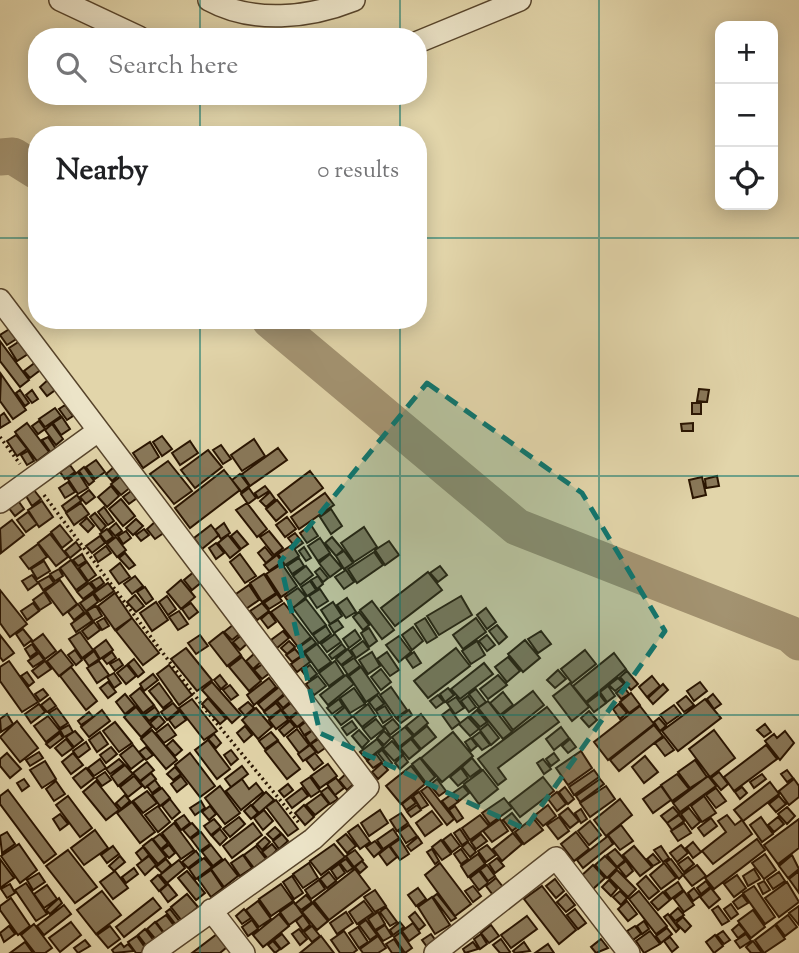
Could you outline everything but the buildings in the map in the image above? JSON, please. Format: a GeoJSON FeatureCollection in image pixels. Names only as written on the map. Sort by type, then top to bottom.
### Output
{"type":"FeatureCollection","features":[{"type":"Feature","properties":{"kind":"street"},"geometry":{"type":"LineString","coordinates":[[60,0],[120,28]]}},
{"type":"Feature","properties":{"kind":"street"},"geometry":{"type":"LineString","coordinates":[[208,0],[227,10],[271,16],[325,11],[354,0]]}},
{"type":"Feature","properties":{"kind":"street"},"geometry":{"type":"LineString","coordinates":[[427,38],[520,0]]}},
{"type":"Feature","properties":{"kind":"street"},"geometry":{"type":"LineString","coordinates":[[0,300],[368,787],[313,839],[153,953]]}},
{"type":"Feature","properties":{"kind":"street"},"geometry":{"type":"LineString","coordinates":[[0,502],[98,431]]}},
{"type":"Feature","properties":{"kind":"street"},"geometry":{"type":"LineString","coordinates":[[435,953],[556,858],[629,953]]}},
{"type":"Feature","properties":{"kind":"street"},"geometry":{"type":"LineString","coordinates":[[211,910],[244,953]]}},
{"type":"Feature","properties":{"kind":"path"},"geometry":{"type":"LineString","coordinates":[[0,437],[205,709],[313,839]]}},
{"type":"Feature","properties":{"kind":"highlighted area"},"geometry":{"type":"Polygon","coordinates":[[[427,383],[582,493],[665,631],[525,829],[320,733],[280,562],[427,383]]]}},
{"type":"Feature","properties":{"kind":"waterway"},"geometry":{"type":"LineString","coordinates":[[0,157],[13,156],[28,165]]}},
{"type":"Feature","properties":{"kind":"waterway"},"geometry":{"type":"LineString","coordinates":[[281,329],[517,527],[790,634],[799,642]]}}]}
